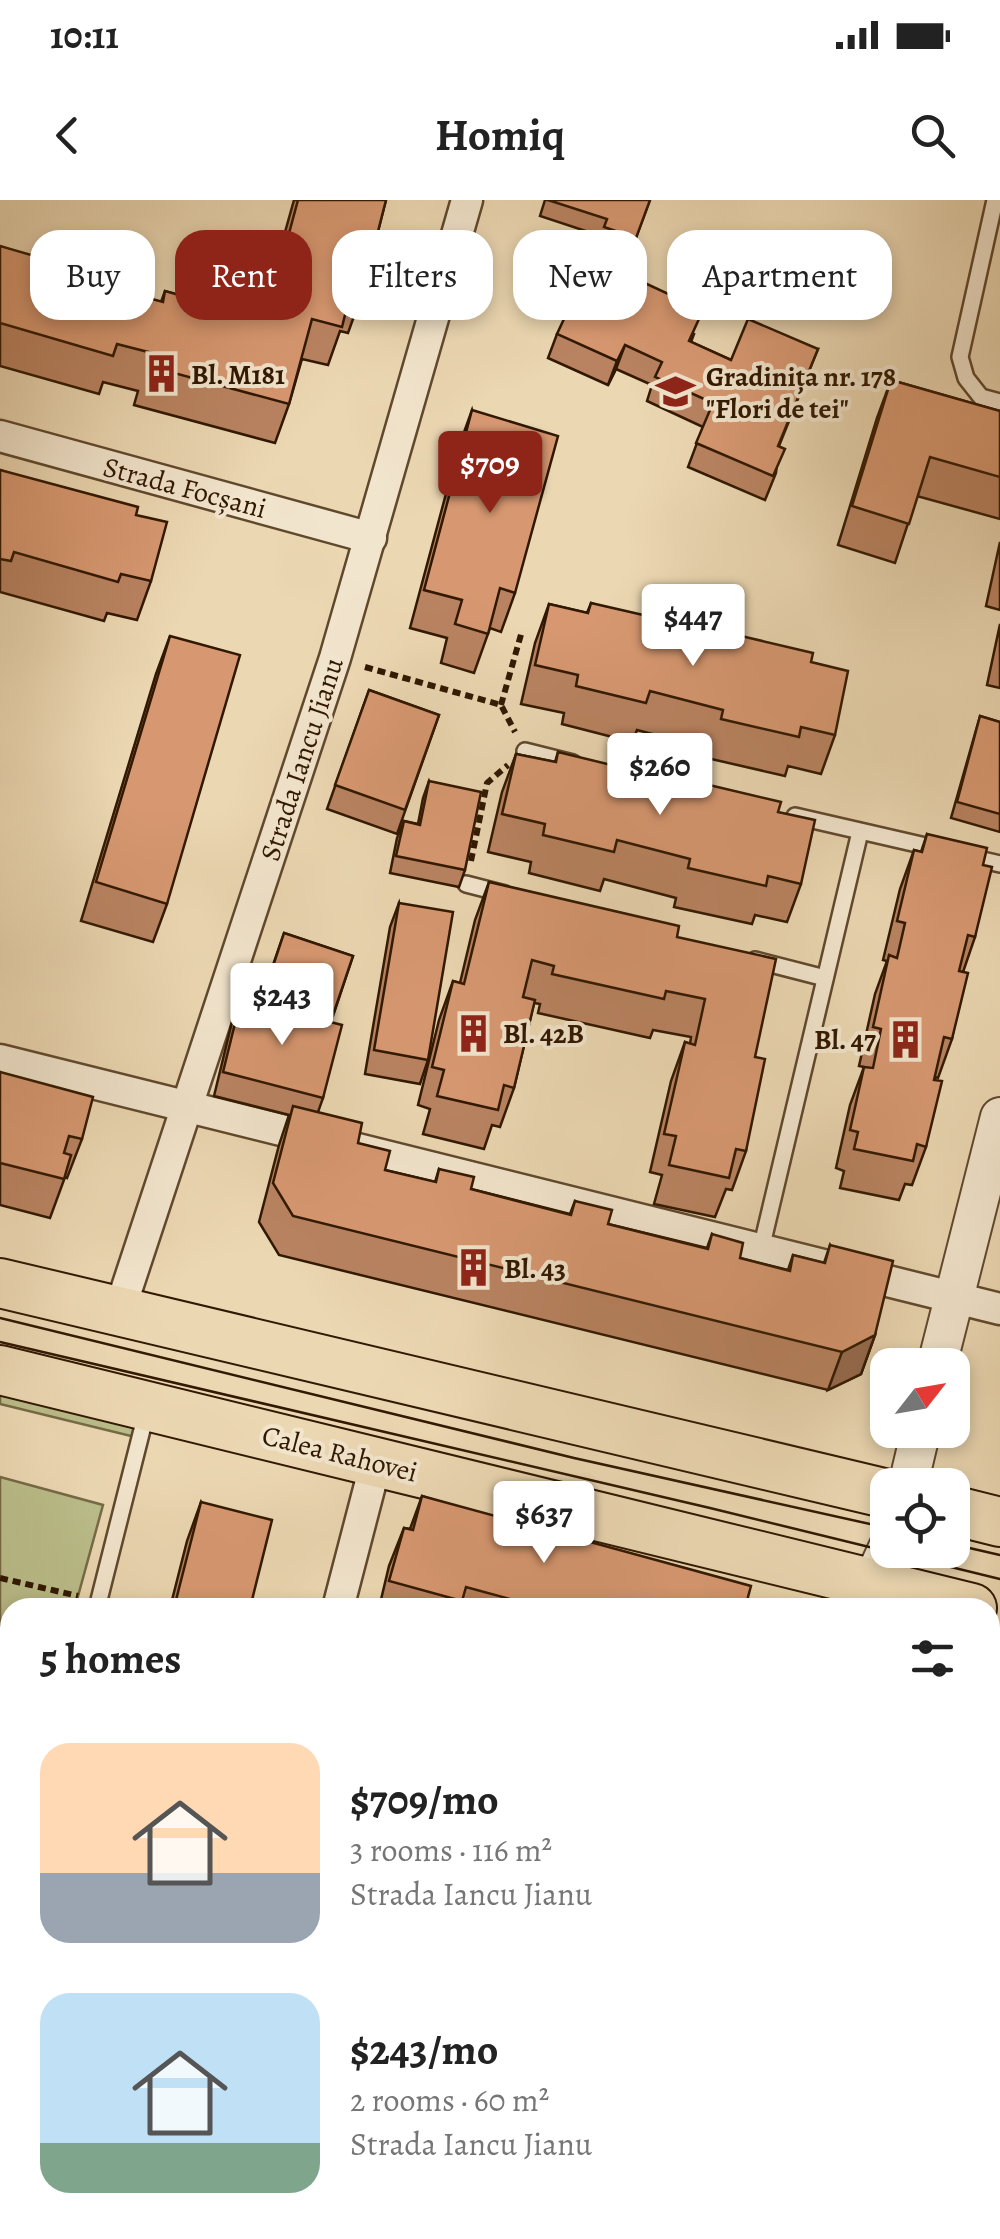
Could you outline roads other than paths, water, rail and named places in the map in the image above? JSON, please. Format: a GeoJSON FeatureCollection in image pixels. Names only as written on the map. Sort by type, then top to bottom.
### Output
{"type":"FeatureCollection","features":[{"type":"Feature","properties":{"kind":"main road"},"geometry":{"type":"LineString","coordinates":[[0,1283],[870,1490]]}},
{"type":"Feature","properties":{"kind":"main road","name":"Calea Rahovei"},"geometry":{"type":"LineString","coordinates":[[0,1370],[873,1579],[938,1598]]}},
{"type":"Feature","properties":{"kind":"main road"},"geometry":{"type":"LineString","coordinates":[[970,1514],[1000,1522]]}},
{"type":"Feature","properties":{"kind":"street","name":"Strada Iancu Jianu"},"geometry":{"type":"LineString","coordinates":[[118,1312],[335,658],[467,200]]}},
{"type":"Feature","properties":{"kind":"street","name":"Strada Focșani"},"geometry":{"type":"LineString","coordinates":[[0,436],[371,538]]}},
{"type":"Feature","properties":{"kind":"street"},"geometry":{"type":"LineString","coordinates":[[0,1060],[1000,1309]]}},
{"type":"Feature","properties":{"kind":"street"},"geometry":{"type":"LineString","coordinates":[[941,1348],[1000,1117]]}},
{"type":"Feature","properties":{"kind":"street"},"geometry":{"type":"LineString","coordinates":[[341,1598],[376,1462]]}},
{"type":"Feature","properties":{"kind":"lane"},"geometry":{"type":"LineString","coordinates":[[994,200],[960,357],[966,378],[981,397],[1000,402]]}},
{"type":"Feature","properties":{"kind":"lane"},"geometry":{"type":"LineString","coordinates":[[525,751],[581,764]]}},
{"type":"Feature","properties":{"kind":"lane"},"geometry":{"type":"LineString","coordinates":[[600,769],[730,800]]}},
{"type":"Feature","properties":{"kind":"lane"},"geometry":{"type":"LineString","coordinates":[[786,814],[1000,864]]}},
{"type":"Feature","properties":{"kind":"lane"},"geometry":{"type":"LineString","coordinates":[[761,1249],[860,832]]}},
{"type":"Feature","properties":{"kind":"lane"},"geometry":{"type":"LineString","coordinates":[[466,884],[522,899]]}},
{"type":"Feature","properties":{"kind":"lane"},"geometry":{"type":"LineString","coordinates":[[731,953],[826,978]]}},
{"type":"Feature","properties":{"kind":"lane"},"geometry":{"type":"LineString","coordinates":[[100,1598],[148,1406]]}},
{"type":"Feature","properties":{"kind":"tram line"},"geometry":{"type":"LineString","coordinates":[[0,1318],[574,1458],[870,1524]]}},
{"type":"Feature","properties":{"kind":"tram line"},"geometry":{"type":"LineString","coordinates":[[0,1342],[1000,1579]]}},
{"type":"Feature","properties":{"kind":"tram line"},"geometry":{"type":"LineString","coordinates":[[970,1548],[1000,1555]]}},
{"type":"Feature","properties":{"kind":"place","name":"Bl. M181"},"geometry":{"type":"Point","coordinates":[161,374]}},
{"type":"Feature","properties":{"kind":"place","name":"Gradinița nr. 178 \"Flori de tei\""},"geometry":{"type":"Point","coordinates":[676,392]}},
{"type":"Feature","properties":{"kind":"place","name":"Bl. 42B"},"geometry":{"type":"Point","coordinates":[473,1033]}},
{"type":"Feature","properties":{"kind":"place","name":"Bl. 47"},"geometry":{"type":"Point","coordinates":[906,1039]}},
{"type":"Feature","properties":{"kind":"place","name":"Bl. 43"},"geometry":{"type":"Point","coordinates":[474,1268]}}]}
